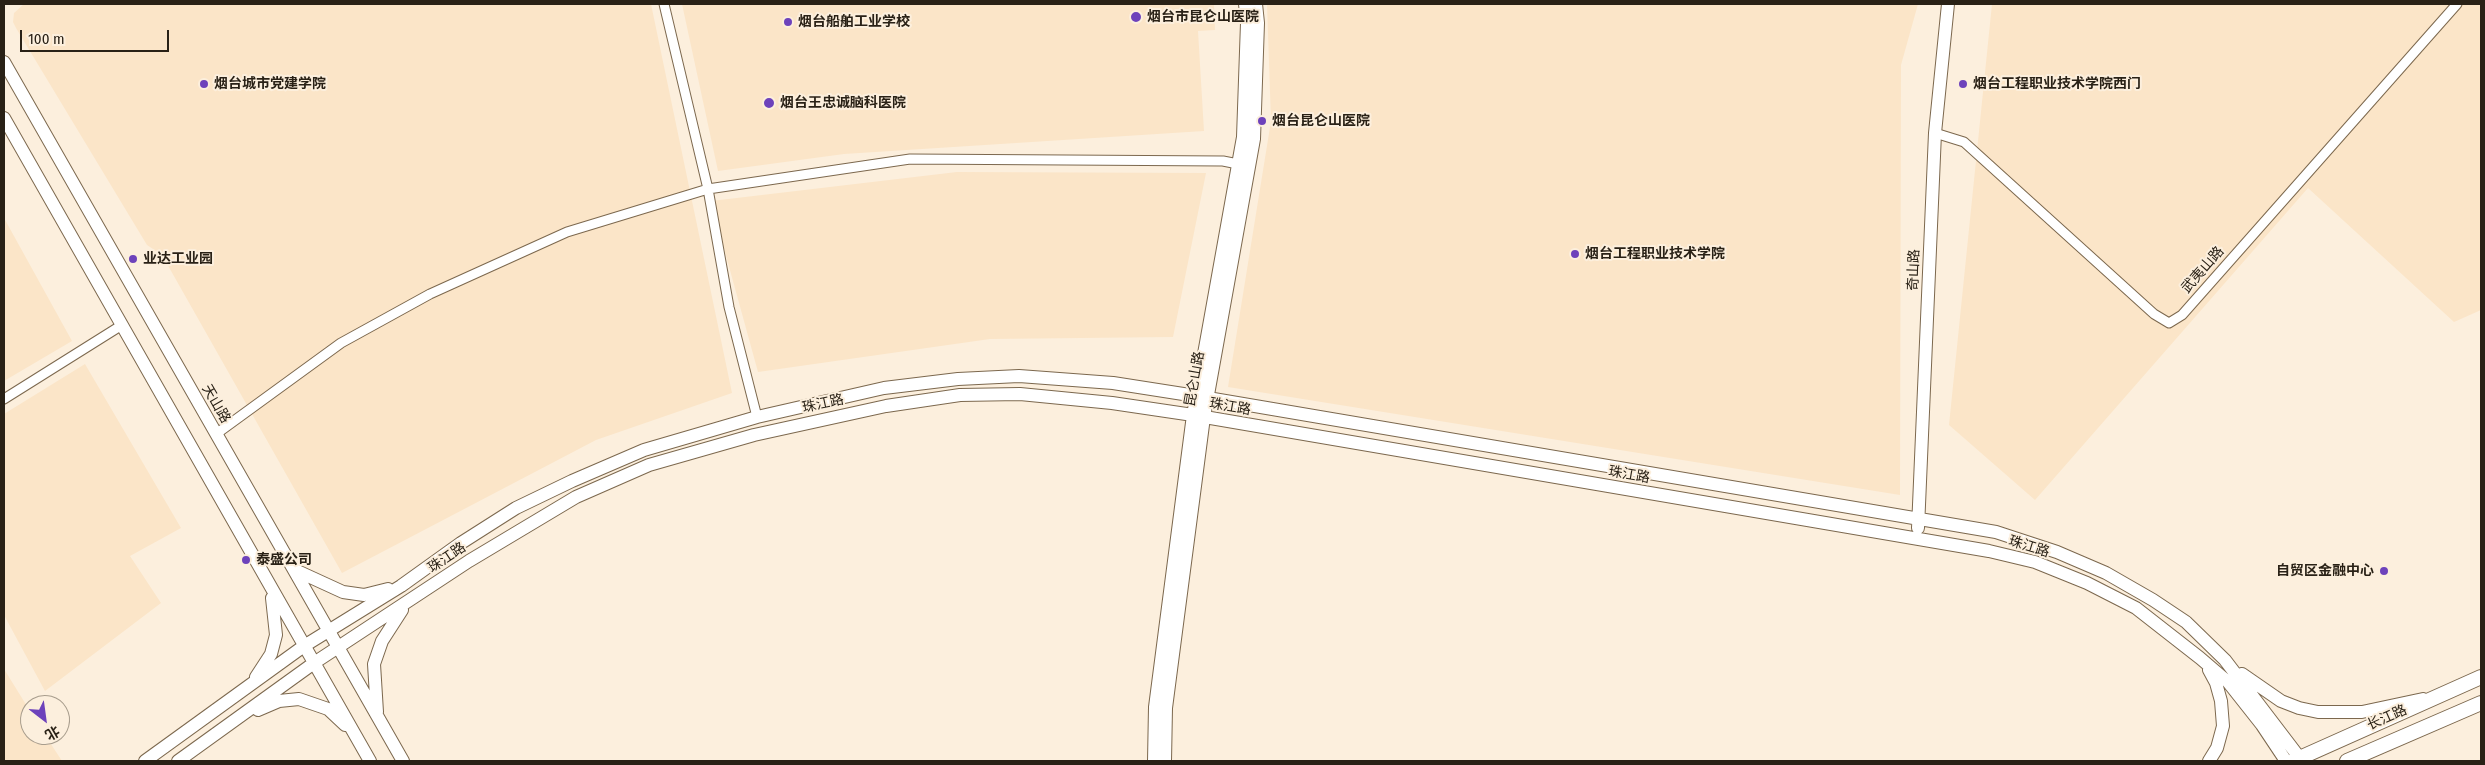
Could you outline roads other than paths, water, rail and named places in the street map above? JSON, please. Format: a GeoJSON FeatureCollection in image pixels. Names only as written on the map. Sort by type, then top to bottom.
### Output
{"type":"FeatureCollection","features":[{"type":"Feature","properties":{"kind":"main road","name":"昆仑山路"},"geometry":{"type":"LineString","coordinates":[[1154,761],[1155,707],[1198,416],[1243,137],[1246,4]]}},
{"type":"Feature","properties":{"kind":"main road","name":"昆仑山路"},"geometry":{"type":"LineString","coordinates":[[1201,397],[1254,138],[1258,23],[1256,4]]}},
{"type":"Feature","properties":{"kind":"main road","name":"奇山路"},"geometry":{"type":"LineString","coordinates":[[1917,539],[1934,134],[1948,4]]}},
{"type":"Feature","properties":{"kind":"main road","name":"天山路"},"geometry":{"type":"LineString","coordinates":[[4,62],[403,761]]}},
{"type":"Feature","properties":{"kind":"main road"},"geometry":{"type":"LineString","coordinates":[[4,118],[370,761]]}},
{"type":"Feature","properties":{"kind":"main road"},"geometry":{"type":"LineString","coordinates":[[145,761],[304,646],[401,586],[460,543],[516,508],[572,481],[644,450],[757,417],[884,388],[958,379],[1028,377],[1112,384],[1201,397],[1918,521],[1996,532],[2057,552],[2106,573],[2186,622],[2225,660],[2258,686],[2299,708],[2318,712],[2362,712],[2433,698]]}},
{"type":"Feature","properties":{"kind":"main road","name":"珠江路"},"geometry":{"type":"LineString","coordinates":[[178,761],[314,663],[469,561],[576,497],[649,465],[754,435],[886,406],[960,395],[1020,394],[1112,403],[1198,416],[1989,551],[2035,562],[2087,583],[2136,608],[2200,658],[2228,682],[2262,725],[2286,761]]}},
{"type":"Feature","properties":{"kind":"main road","name":"昆仑山路"},"geometry":{"type":"LineString","coordinates":[[1165,761],[1166,708],[1198,416]]}},
{"type":"Feature","properties":{"kind":"main road"},"geometry":{"type":"LineString","coordinates":[[295,570],[343,592],[364,595],[401,586]]}},
{"type":"Feature","properties":{"kind":"main road"},"geometry":{"type":"LineString","coordinates":[[249,687],[271,654],[276,635],[275,612],[270,586]]}},
{"type":"Feature","properties":{"kind":"main road"},"geometry":{"type":"LineString","coordinates":[[378,720],[374,664],[390,625],[410,601]]}},
{"type":"Feature","properties":{"kind":"main road"},"geometry":{"type":"LineString","coordinates":[[2200,658],[2216,683],[2221,702],[2223,726],[2218,748],[2209,761]]}},
{"type":"Feature","properties":{"kind":"main road"},"geometry":{"type":"LineString","coordinates":[[2225,660],[2298,760]]}},
{"type":"Feature","properties":{"kind":"main road","name":"长江路"},"geometry":{"type":"LineString","coordinates":[[2298,760],[2481,677]]}},
{"type":"Feature","properties":{"kind":"main road"},"geometry":{"type":"LineString","coordinates":[[224,727],[279,701],[298,699],[328,710],[354,733]]}},
{"type":"Feature","properties":{"kind":"main road","name":"长江路"},"geometry":{"type":"LineString","coordinates":[[2348,761],[2481,703]]}},
{"type":"Feature","properties":{"kind":"street"},"geometry":{"type":"LineString","coordinates":[[664,4],[708,189],[729,307],[757,417]]}},
{"type":"Feature","properties":{"kind":"street","name":"武夷山路"},"geometry":{"type":"LineString","coordinates":[[1934,134],[1964,142],[2154,314],[2169,323],[2182,314],[2457,4]]}},
{"type":"Feature","properties":{"kind":"street"},"geometry":{"type":"LineString","coordinates":[[216,434],[341,343],[430,294],[567,232],[708,189],[910,159],[1223,161],[1249,166]]}},
{"type":"Feature","properties":{"kind":"street"},"geometry":{"type":"LineString","coordinates":[[4,399],[122,325]]}},
{"type":"Feature","properties":{"kind":"place","name":"烟台市昆仑山医院"},"geometry":{"type":"Point","coordinates":[1136,17]}},
{"type":"Feature","properties":{"kind":"place","name":"烟台船舶工业学校"},"geometry":{"type":"Point","coordinates":[788,22]}},
{"type":"Feature","properties":{"kind":"place","name":"烟台城市党建学院"},"geometry":{"type":"Point","coordinates":[204,84]}},
{"type":"Feature","properties":{"kind":"place","name":"烟台工程职业技术学院西门"},"geometry":{"type":"Point","coordinates":[1963,84]}},
{"type":"Feature","properties":{"kind":"place","name":"烟台王忠诚脑科医院"},"geometry":{"type":"Point","coordinates":[769,103]}},
{"type":"Feature","properties":{"kind":"place","name":"烟台昆仑山医院"},"geometry":{"type":"Point","coordinates":[1262,121]}},
{"type":"Feature","properties":{"kind":"place","name":"烟台工程职业技术学院"},"geometry":{"type":"Point","coordinates":[1575,254]}},
{"type":"Feature","properties":{"kind":"place","name":"业达工业园"},"geometry":{"type":"Point","coordinates":[133,259]}},
{"type":"Feature","properties":{"kind":"place","name":"泰盛公司"},"geometry":{"type":"Point","coordinates":[246,560]}},
{"type":"Feature","properties":{"kind":"place","name":"自贸区金融中心"},"geometry":{"type":"Point","coordinates":[2384,571]}}]}
